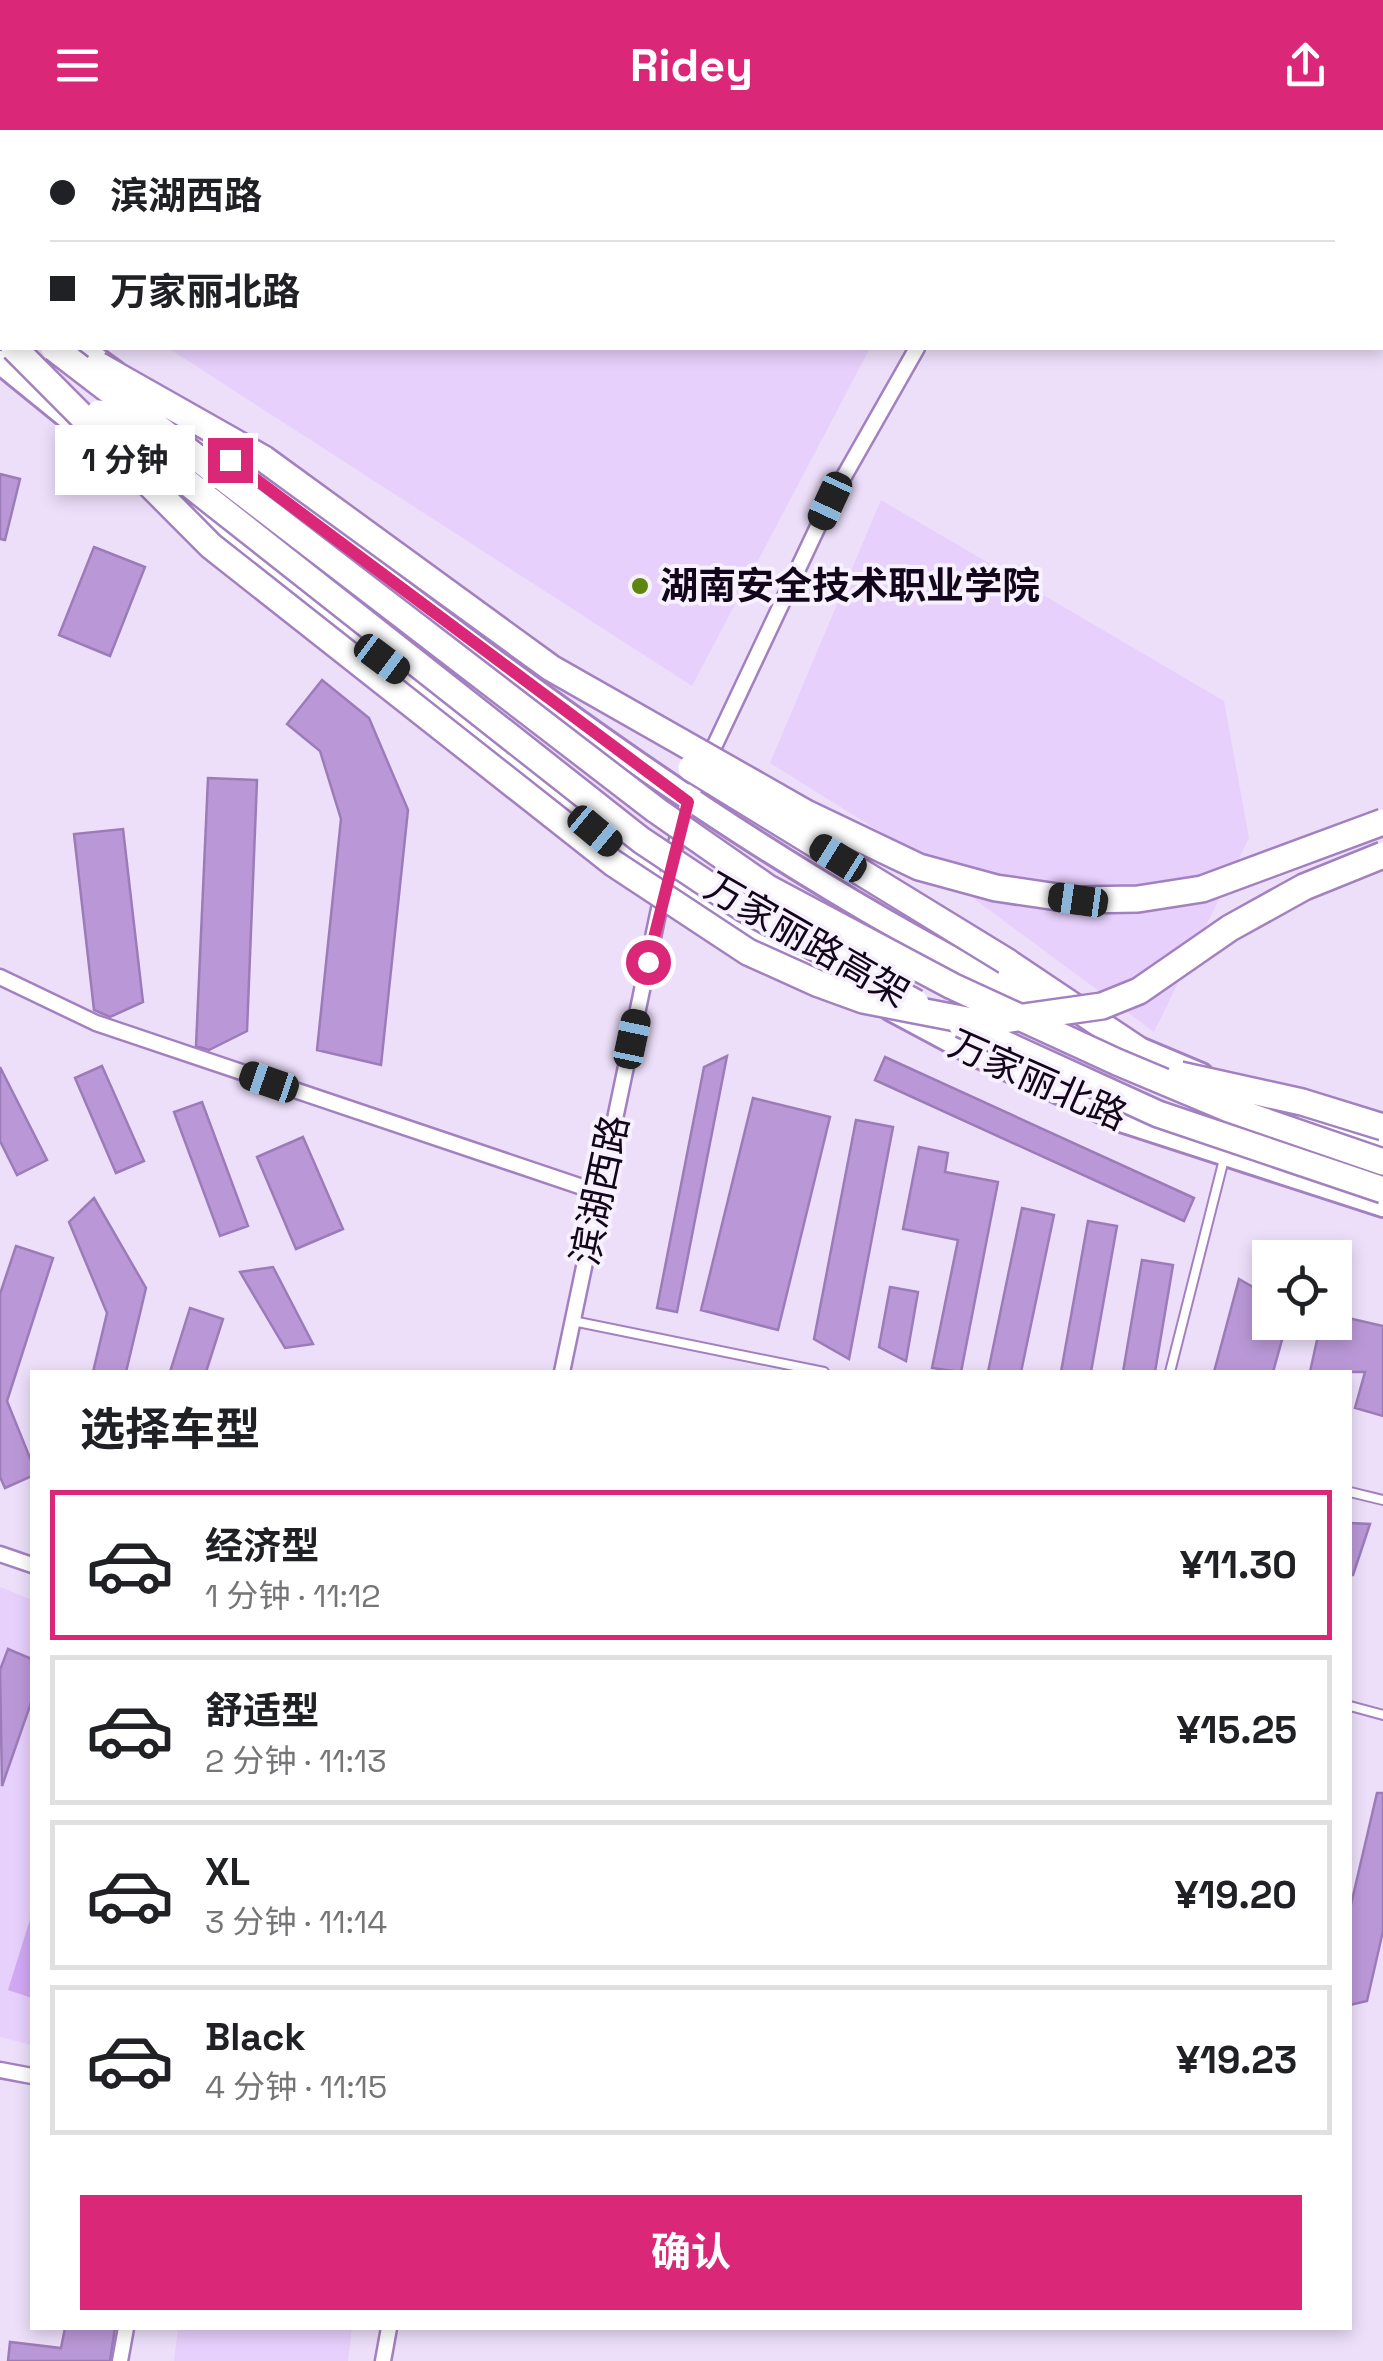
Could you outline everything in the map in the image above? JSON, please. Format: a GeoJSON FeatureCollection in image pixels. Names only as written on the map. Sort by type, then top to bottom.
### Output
{"type":"FeatureCollection","features":[{"type":"Feature","properties":{"kind":"highway"},"geometry":{"type":"LineString","coordinates":[[17,350],[211,546],[614,863],[748,952],[848,995],[982,1023],[1102,1006],[1140,991],[1230,928],[1304,887],[1383,855]]}},
{"type":"Feature","properties":{"kind":"highway","name":"万家丽路高架"},"geometry":{"type":"LineString","coordinates":[[18,350],[641,840],[743,908],[893,991],[1012,1050],[1158,1114],[1383,1190]]}},
{"type":"Feature","properties":{"kind":"highway","name":"万家丽路高架"},"geometry":{"type":"LineString","coordinates":[[57,350],[656,810],[768,888],[952,986],[1127,1056],[1228,1109],[1383,1162]]}},
{"type":"Feature","properties":{"kind":"highway"},"geometry":{"type":"LineString","coordinates":[[72,350],[264,459],[656,746],[1006,961],[1127,1056],[1383,1127]]}},
{"type":"Feature","properties":{"kind":"highway"},"geometry":{"type":"LineString","coordinates":[[550,668],[806,813],[920,867],[996,888],[1078,900],[1138,899],[1202,888],[1383,822]]}},
{"type":"Feature","properties":{"kind":"main road","name":"万家丽北路"},"geometry":{"type":"LineString","coordinates":[[85,350],[688,802],[971,971],[1127,1056],[1383,1142]]}},
{"type":"Feature","properties":{"kind":"main road","name":"万家丽北路"},"geometry":{"type":"LineString","coordinates":[[0,362],[412,682],[664,885],[979,1056],[1121,1120],[1383,1206]]}},
{"type":"Feature","properties":{"kind":"street","name":"滨湖西路"},"geometry":{"type":"LineString","coordinates":[[562,1370],[664,885],[688,802],[830,501],[916,350]]}},
{"type":"Feature","properties":{"kind":"street"},"geometry":{"type":"LineString","coordinates":[[0,977],[96,1023],[600,1193]]}},
{"type":"Feature","properties":{"kind":"street"},"geometry":{"type":"LineString","coordinates":[[0,1554],[30,1564]]}},
{"type":"Feature","properties":{"kind":"street"},"geometry":{"type":"LineString","coordinates":[[0,2070],[30,2076]]}},
{"type":"Feature","properties":{"kind":"street"},"geometry":{"type":"LineString","coordinates":[[120,2361],[126,2330]]}},
{"type":"Feature","properties":{"kind":"street"},"geometry":{"type":"LineString","coordinates":[[383,2361],[388,2330]]}},
{"type":"Feature","properties":{"kind":"lane"},"geometry":{"type":"LineString","coordinates":[[1171,1370],[1225,1156]]}},
{"type":"Feature","properties":{"kind":"lane"},"geometry":{"type":"LineString","coordinates":[[572,1321],[814,1370]]}},
{"type":"Feature","properties":{"kind":"lane"},"geometry":{"type":"LineString","coordinates":[[1352,1492],[1383,1500]]}},
{"type":"Feature","properties":{"kind":"lane"},"geometry":{"type":"LineString","coordinates":[[1352,1707],[1383,1715]]}},
{"type":"Feature","properties":{"kind":"shaded area","name":"湖南安全技术职业学院"},"geometry":{"type":"Polygon","coordinates":[[[171,350],[869,350],[692,686],[171,350]]]}},
{"type":"Feature","properties":{"kind":"shaded area"},"geometry":{"type":"Polygon","coordinates":[[[881,500],[1224,701],[1249,838],[1154,1032],[903,846],[770,763],[881,500]]]}},
{"type":"Feature","properties":{"kind":"shaded area"},"geometry":{"type":"Polygon","coordinates":[[[0,1587],[30,1599],[30,2044],[0,2037],[0,1587]]]}},
{"type":"Feature","properties":{"kind":"shaded area"},"geometry":{"type":"Polygon","coordinates":[[[30,1919],[30,1997],[8,1990],[30,1919]]]}},
{"type":"Feature","properties":{"kind":"shaded area"},"geometry":{"type":"Polygon","coordinates":[[[178,2330],[352,2330],[348,2361],[174,2361],[178,2330]]]}},
{"type":"Feature","properties":{"kind":"building"},"geometry":{"type":"Polygon","coordinates":[[[0,474],[20,479],[5,540],[0,539],[0,474]]]}},
{"type":"Feature","properties":{"kind":"building"},"geometry":{"type":"Polygon","coordinates":[[[94,547],[145,567],[110,656],[59,635],[94,547]]]}},
{"type":"Feature","properties":{"kind":"building"},"geometry":{"type":"Polygon","coordinates":[[[322,680],[369,718],[408,810],[381,1065],[317,1050],[341,819],[320,751],[287,724],[322,680]]]}},
{"type":"Feature","properties":{"kind":"building"},"geometry":{"type":"Polygon","coordinates":[[[208,778],[257,780],[247,1031],[209,1050],[196,1046],[208,778]]]}},
{"type":"Feature","properties":{"kind":"building"},"geometry":{"type":"Polygon","coordinates":[[[123,829],[143,1002],[110,1017],[94,1010],[74,834],[123,829]]]}},
{"type":"Feature","properties":{"kind":"building"},"geometry":{"type":"Polygon","coordinates":[[[727,1056],[677,1312],[657,1308],[704,1067],[727,1056]]]}},
{"type":"Feature","properties":{"kind":"building"},"geometry":{"type":"Polygon","coordinates":[[[885,1057],[1194,1198],[1184,1221],[875,1080],[885,1057]]]}},
{"type":"Feature","properties":{"kind":"building"},"geometry":{"type":"Polygon","coordinates":[[[102,1066],[144,1161],[116,1173],[75,1078],[102,1066]]]}},
{"type":"Feature","properties":{"kind":"building"},"geometry":{"type":"Polygon","coordinates":[[[0,1067],[47,1160],[17,1175],[0,1141],[0,1067]]]}},
{"type":"Feature","properties":{"kind":"building"},"geometry":{"type":"Polygon","coordinates":[[[753,1098],[830,1117],[778,1330],[701,1310],[753,1098]]]}},
{"type":"Feature","properties":{"kind":"building"},"geometry":{"type":"Polygon","coordinates":[[[202,1102],[248,1226],[220,1236],[174,1112],[202,1102]]]}},
{"type":"Feature","properties":{"kind":"building"},"geometry":{"type":"Polygon","coordinates":[[[856,1120],[893,1127],[849,1359],[814,1339],[856,1120]]]}},
{"type":"Feature","properties":{"kind":"building"},"geometry":{"type":"Polygon","coordinates":[[[303,1137],[343,1229],[296,1249],[257,1157],[303,1137]]]}},
{"type":"Feature","properties":{"kind":"building"},"geometry":{"type":"Polygon","coordinates":[[[919,1147],[948,1153],[945,1172],[998,1182],[961,1370],[932,1368],[958,1240],[903,1229],[919,1147]]]}},
{"type":"Feature","properties":{"kind":"building"},"geometry":{"type":"Polygon","coordinates":[[[94,1198],[146,1288],[126,1370],[93,1370],[107,1313],[69,1222],[94,1198]]]}},
{"type":"Feature","properties":{"kind":"building"},"geometry":{"type":"Polygon","coordinates":[[[1022,1208],[1054,1215],[1021,1370],[988,1370],[1022,1208]]]}},
{"type":"Feature","properties":{"kind":"building"},"geometry":{"type":"Polygon","coordinates":[[[1088,1221],[1117,1226],[1091,1370],[1061,1370],[1088,1221]]]}},
{"type":"Feature","properties":{"kind":"building"},"geometry":{"type":"Polygon","coordinates":[[[16,1246],[53,1258],[7,1401],[30,1458],[30,1477],[5,1488],[0,1477],[0,1294],[16,1246]]]}},
{"type":"Feature","properties":{"kind":"building"},"geometry":{"type":"Polygon","coordinates":[[[1142,1260],[1173,1265],[1155,1370],[1123,1370],[1142,1260]]]}},
{"type":"Feature","properties":{"kind":"building"},"geometry":{"type":"Polygon","coordinates":[[[273,1267],[313,1344],[285,1348],[240,1272],[273,1267]]]}},
{"type":"Feature","properties":{"kind":"building"},"geometry":{"type":"Polygon","coordinates":[[[1239,1279],[1252,1287],[1252,1340],[1282,1340],[1274,1370],[1215,1370],[1239,1279]]]}},
{"type":"Feature","properties":{"kind":"building"},"geometry":{"type":"Polygon","coordinates":[[[890,1287],[918,1292],[906,1361],[879,1347],[890,1287]]]}},
{"type":"Feature","properties":{"kind":"building"},"geometry":{"type":"Polygon","coordinates":[[[190,1308],[223,1319],[207,1370],[171,1370],[190,1308]]]}},
{"type":"Feature","properties":{"kind":"building"},"geometry":{"type":"Polygon","coordinates":[[[1352,1319],[1383,1326],[1383,1416],[1355,1408],[1365,1372],[1310,1370],[1317,1340],[1352,1340],[1352,1319]]]}},
{"type":"Feature","properties":{"kind":"building"},"geometry":{"type":"Polygon","coordinates":[[[1352,1523],[1370,1524],[1353,1575],[1352,1523]]]}},
{"type":"Feature","properties":{"kind":"building"},"geometry":{"type":"Polygon","coordinates":[[[8,1649],[30,1658],[30,1706],[2,1786],[0,1670],[8,1649]]]}},
{"type":"Feature","properties":{"kind":"building"},"geometry":{"type":"Polygon","coordinates":[[[1377,1793],[1383,1793],[1383,1931],[1367,2001],[1352,2005],[1352,1900],[1377,1793]]]}},
{"type":"Feature","properties":{"kind":"building"},"geometry":{"type":"Polygon","coordinates":[[[65,2330],[115,2330],[110,2361],[8,2361],[10,2342],[61,2348],[65,2330]]]}},
{"type":"Feature","properties":{"kind":"place","name":"湖南安全技术职业学院"},"geometry":{"type":"Point","coordinates":[640,586]}},
{"type":"Feature","properties":{"kind":"route"},"geometry":{"type":"LineString","coordinates":[[230,460],[688,802],[664,885],[648,962]]}}]}
